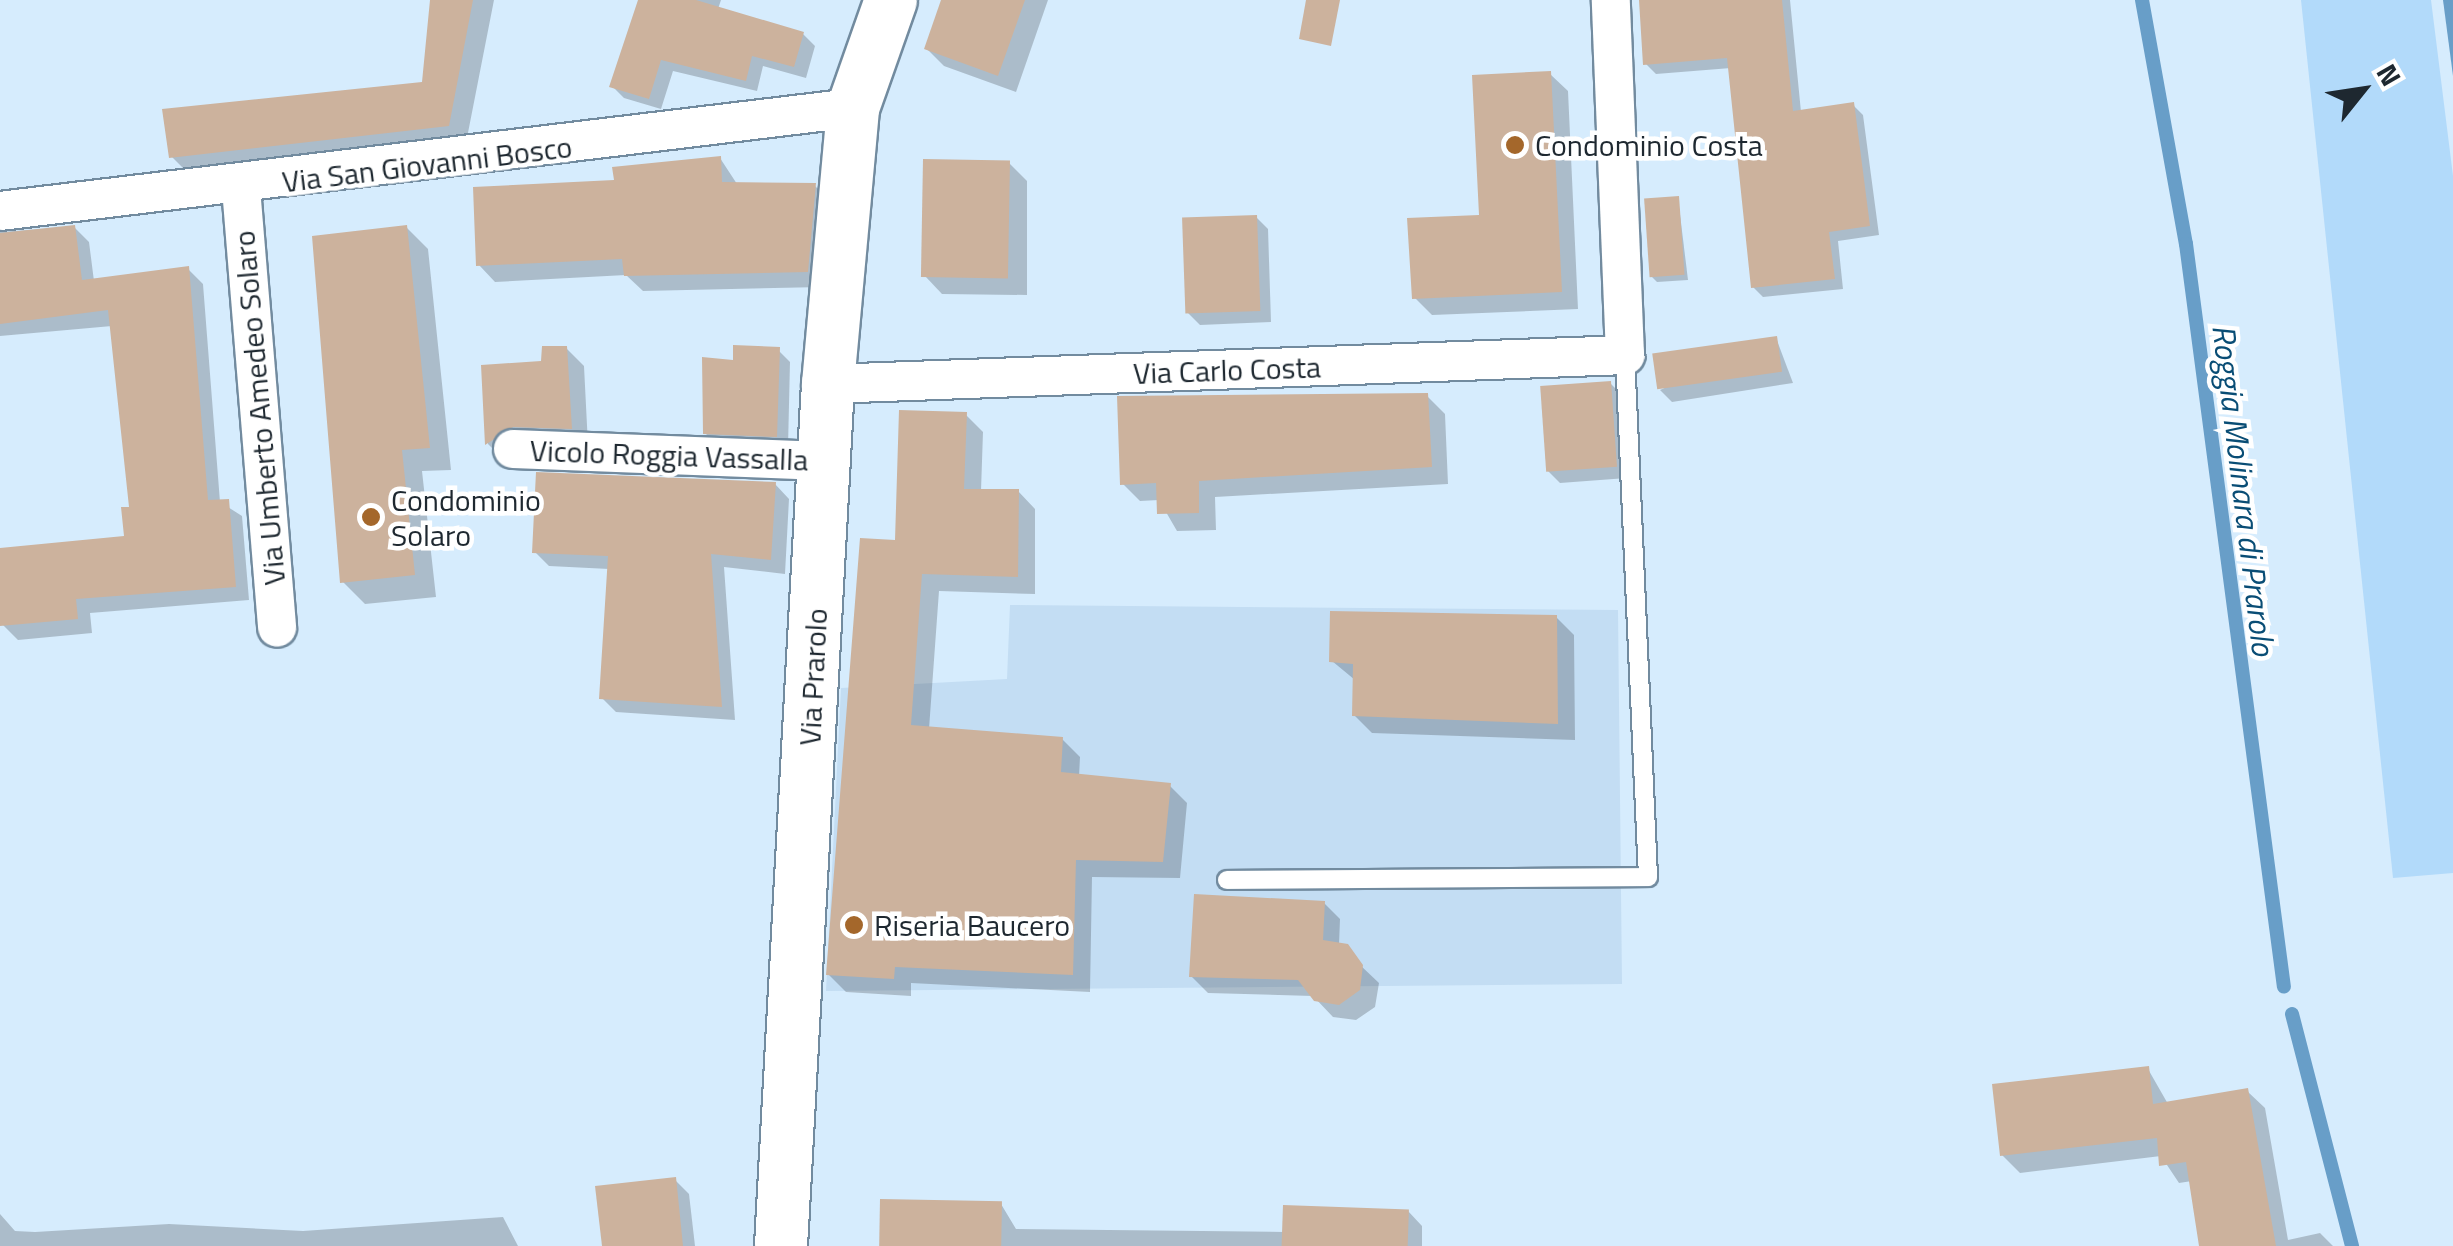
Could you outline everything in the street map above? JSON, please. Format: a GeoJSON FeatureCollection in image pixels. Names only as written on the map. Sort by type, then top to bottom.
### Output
{"type":"FeatureCollection","features":[{"type":"Feature","properties":{"kind":"street","name":"Via Prarolo"},"geometry":{"type":"LineString","coordinates":[[781,1246],[828,384],[854,108],[891,0]]}},
{"type":"Feature","properties":{"kind":"street"},"geometry":{"type":"LineString","coordinates":[[1611,0],[1625,355]]}},
{"type":"Feature","properties":{"kind":"street","name":"Via San Giovanni Bosco"},"geometry":{"type":"LineString","coordinates":[[0,211],[241,188],[854,108]]}},
{"type":"Feature","properties":{"kind":"street","name":"Via Umberto Amedeo Solaro"},"geometry":{"type":"LineString","coordinates":[[241,188],[276,628]]}},
{"type":"Feature","properties":{"kind":"street","name":"Via Carlo Costa"},"geometry":{"type":"LineString","coordinates":[[828,384],[1625,355]]}},
{"type":"Feature","properties":{"kind":"street","name":"Vicolo Roggia Vassalla"},"geometry":{"type":"LineString","coordinates":[[513,449],[824,462]]}},
{"type":"Feature","properties":{"kind":"lane"},"geometry":{"type":"LineString","coordinates":[[1227,880],[1648,877],[1625,355]]}},
{"type":"Feature","properties":{"kind":"shaded area"},"geometry":{"type":"Polygon","coordinates":[[[2301,0],[2431,0],[2453,176],[2453,873],[2393,878],[2301,0]]]}},
{"type":"Feature","properties":{"kind":"shaded area"},"geometry":{"type":"Polygon","coordinates":[[[2443,0],[2453,0],[2453,76],[2443,0]]]}},
{"type":"Feature","properties":{"kind":"shaded area","name":"Riseria Baucero"},"geometry":{"type":"Polygon","coordinates":[[[1010,605],[1618,610],[1622,984],[826,991],[841,688],[1007,679],[1010,605]]]}},
{"type":"Feature","properties":{"kind":"building"},"geometry":{"type":"Polygon","coordinates":[[[430,0],[473,0],[449,126],[169,158],[162,109],[422,82],[430,0]]]}},
{"type":"Feature","properties":{"kind":"building"},"geometry":{"type":"Polygon","coordinates":[[[638,0],[696,0],[804,32],[794,67],[752,56],[746,81],[661,60],[649,99],[609,87],[638,0]]]}},
{"type":"Feature","properties":{"kind":"building"},"geometry":{"type":"Polygon","coordinates":[[[941,0],[1025,0],[998,76],[924,49],[941,0]]]}},
{"type":"Feature","properties":{"kind":"building"},"geometry":{"type":"Polygon","coordinates":[[[1306,0],[1340,0],[1331,46],[1299,39],[1306,0]]]}},
{"type":"Feature","properties":{"kind":"building"},"geometry":{"type":"Polygon","coordinates":[[[1639,0],[1782,0],[1793,111],[1854,102],[1870,226],[1829,232],[1835,279],[1751,288],[1727,58],[1643,65],[1639,0]]]}},
{"type":"Feature","properties":{"kind":"building","name":"Condominio Costa"},"geometry":{"type":"Polygon","coordinates":[[[1551,71],[1562,292],[1412,299],[1407,218],[1479,215],[1472,75],[1551,71]]]}},
{"type":"Feature","properties":{"kind":"building"},"geometry":{"type":"Polygon","coordinates":[[[721,156],[722,182],[816,183],[808,272],[624,276],[622,259],[476,266],[473,187],[614,180],[612,167],[721,156]]]}},
{"type":"Feature","properties":{"kind":"building"},"geometry":{"type":"Polygon","coordinates":[[[923,159],[1010,161],[1008,279],[921,277],[923,159]]]}},
{"type":"Feature","properties":{"kind":"building"},"geometry":{"type":"Polygon","coordinates":[[[1679,196],[1685,275],[1650,277],[1644,198],[1679,196]]]}},
{"type":"Feature","properties":{"kind":"building"},"geometry":{"type":"Polygon","coordinates":[[[1257,215],[1260,311],[1185,314],[1182,218],[1257,215]]]}},
{"type":"Feature","properties":{"kind":"building"},"geometry":{"type":"Polygon","coordinates":[[[75,225],[82,280],[189,266],[208,500],[229,499],[236,587],[76,599],[78,619],[0,626],[0,548],[124,536],[121,507],[129,507],[108,310],[0,324],[0,233],[75,225]]]}},
{"type":"Feature","properties":{"kind":"building"},"geometry":{"type":"Polygon","coordinates":[[[407,225],[430,448],[402,450],[415,575],[340,583],[312,236],[407,225]]]}},
{"type":"Feature","properties":{"kind":"building"},"geometry":{"type":"Polygon","coordinates":[[[1777,336],[1782,372],[1657,389],[1652,354],[1777,336]]]}},
{"type":"Feature","properties":{"kind":"building"},"geometry":{"type":"Polygon","coordinates":[[[733,345],[780,347],[777,437],[703,434],[702,357],[733,360],[733,345]]]}},
{"type":"Feature","properties":{"kind":"building"},"geometry":{"type":"Polygon","coordinates":[[[542,346],[567,346],[572,429],[513,427],[485,445],[481,365],[541,361],[542,346]]]}},
{"type":"Feature","properties":{"kind":"building"},"geometry":{"type":"Polygon","coordinates":[[[1611,381],[1617,467],[1546,472],[1540,386],[1611,381]]]}},
{"type":"Feature","properties":{"kind":"building"},"geometry":{"type":"Polygon","coordinates":[[[1428,393],[1432,467],[1199,481],[1199,513],[1157,514],[1156,483],[1120,485],[1117,396],[1428,393]]]}},
{"type":"Feature","properties":{"kind":"building"},"geometry":{"type":"Polygon","coordinates":[[[899,410],[967,412],[964,489],[1019,489],[1018,577],[922,574],[911,725],[1063,737],[1061,772],[1171,783],[1163,862],[1076,860],[1073,975],[895,967],[894,979],[826,975],[860,538],[895,540],[899,410]]]}},
{"type":"Feature","properties":{"kind":"building"},"geometry":{"type":"Polygon","coordinates":[[[536,472],[776,482],[771,560],[711,554],[722,707],[599,699],[608,556],[532,553],[536,472]]]}},
{"type":"Feature","properties":{"kind":"building"},"geometry":{"type":"Polygon","coordinates":[[[1330,611],[1557,615],[1558,724],[1352,716],[1353,664],[1329,662],[1330,611]]]}},
{"type":"Feature","properties":{"kind":"building"},"geometry":{"type":"Polygon","coordinates":[[[1194,894],[1325,901],[1323,940],[1348,944],[1363,965],[1360,990],[1339,1005],[1314,1001],[1298,980],[1189,977],[1194,894]]]}},
{"type":"Feature","properties":{"kind":"building"},"geometry":{"type":"Polygon","coordinates":[[[2149,1066],[2153,1104],[2248,1088],[2276,1246],[2199,1246],[2186,1162],[2159,1166],[2157,1138],[2000,1156],[1992,1084],[2149,1066]]]}},
{"type":"Feature","properties":{"kind":"building"},"geometry":{"type":"Polygon","coordinates":[[[676,1177],[683,1246],[602,1246],[595,1186],[676,1177]]]}},
{"type":"Feature","properties":{"kind":"building"},"geometry":{"type":"Polygon","coordinates":[[[880,1199],[1002,1201],[1001,1246],[879,1246],[880,1199]]]}},
{"type":"Feature","properties":{"kind":"building"},"geometry":{"type":"Polygon","coordinates":[[[1283,1205],[1409,1209],[1408,1246],[1282,1246],[1283,1205]]]}},
{"type":"Feature","properties":{"kind":"waterway","name":"Roggia Molinara di Prarolo"},"geometry":{"type":"LineString","coordinates":[[2142,0],[2186,244],[2284,987]]}},
{"type":"Feature","properties":{"kind":"waterway","name":"Roggia Molinara di Prarolo"},"geometry":{"type":"LineString","coordinates":[[2292,1014],[2352,1246]]}},
{"type":"Feature","properties":{"kind":"place","name":"Condominio Costa"},"geometry":{"type":"Point","coordinates":[1515,145]}},
{"type":"Feature","properties":{"kind":"place","name":"Condominio Solaro"},"geometry":{"type":"Point","coordinates":[371,517]}},
{"type":"Feature","properties":{"kind":"place","name":"Riseria Baucero"},"geometry":{"type":"Point","coordinates":[854,925]}}]}
